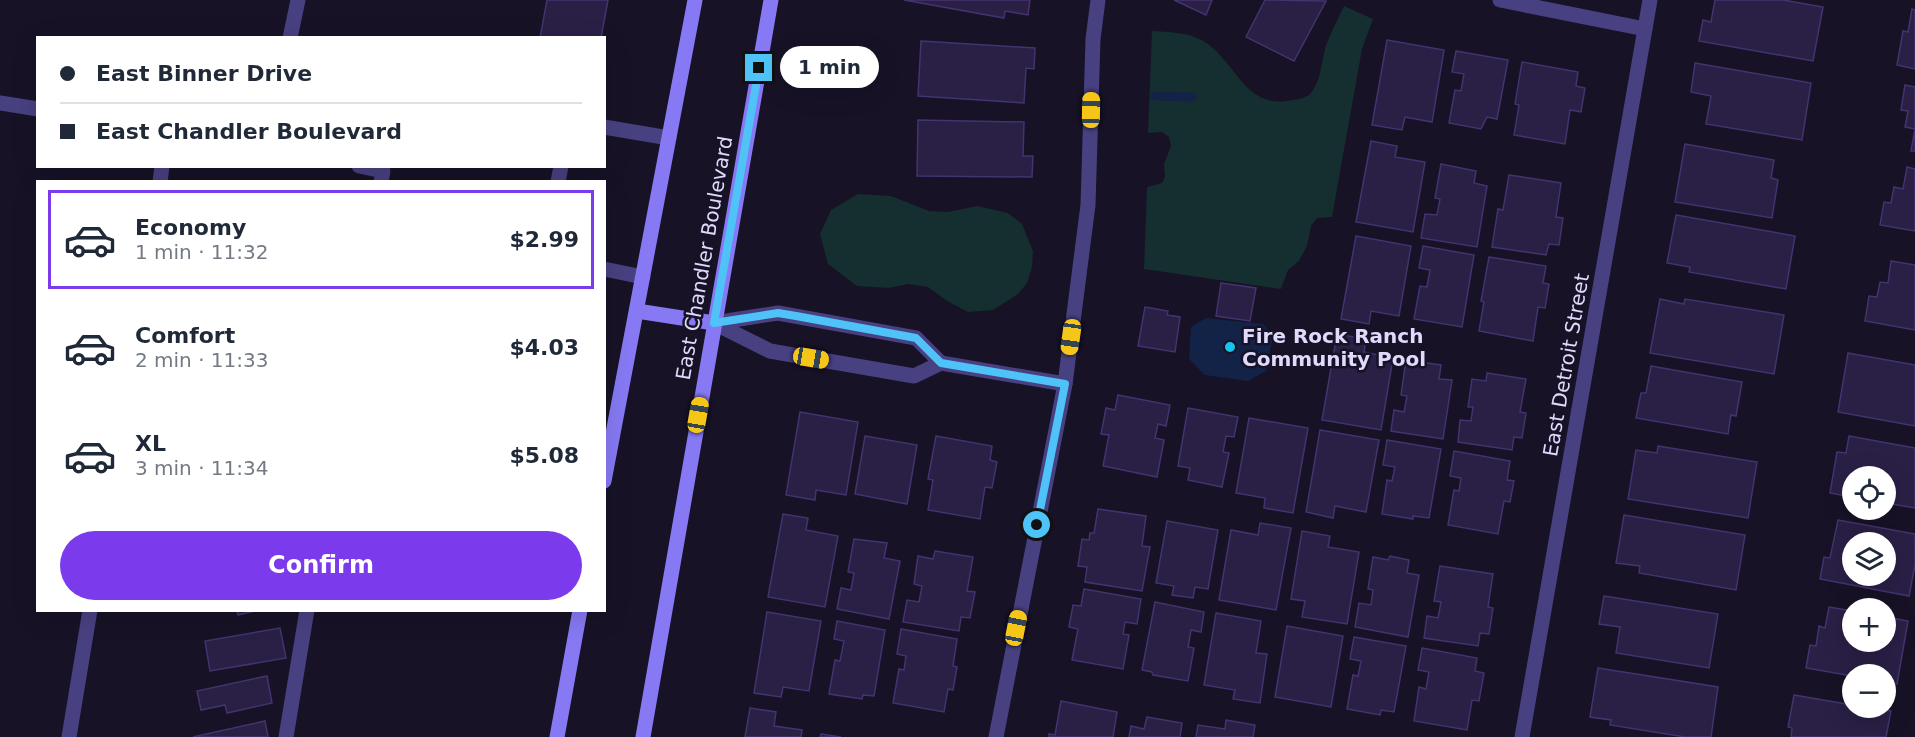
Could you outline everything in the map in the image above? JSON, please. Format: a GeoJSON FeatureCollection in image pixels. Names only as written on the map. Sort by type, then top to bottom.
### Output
{"type":"FeatureCollection","features":[{"type":"Feature","properties":{"kind":"main road"},"geometry":{"type":"LineString","coordinates":[[606,472],[695,0]]}},
{"type":"Feature","properties":{"kind":"main road","name":"East Chandler Boulevard"},"geometry":{"type":"LineString","coordinates":[[642,737],[771,0]]}},
{"type":"Feature","properties":{"kind":"main road"},"geometry":{"type":"LineString","coordinates":[[637,311],[714,323]]}},
{"type":"Feature","properties":{"kind":"main road"},"geometry":{"type":"LineString","coordinates":[[556,737],[580,612]]}},
{"type":"Feature","properties":{"kind":"street"},"geometry":{"type":"LineString","coordinates":[[291,36],[298,0]]}},
{"type":"Feature","properties":{"kind":"street"},"geometry":{"type":"LineString","coordinates":[[996,737],[1065,384],[1088,205],[1093,39],[1098,0]]}},
{"type":"Feature","properties":{"kind":"street"},"geometry":{"type":"LineString","coordinates":[[1500,0],[1645,29]]}},
{"type":"Feature","properties":{"kind":"street","name":"East Detroit Street"},"geometry":{"type":"LineString","coordinates":[[1522,737],[1650,0]]}},
{"type":"Feature","properties":{"kind":"street"},"geometry":{"type":"LineString","coordinates":[[0,103],[36,109]]}},
{"type":"Feature","properties":{"kind":"street"},"geometry":{"type":"LineString","coordinates":[[606,127],[669,138]]}},
{"type":"Feature","properties":{"kind":"street"},"geometry":{"type":"LineString","coordinates":[[368,168],[383,171],[381,180]]}},
{"type":"Feature","properties":{"kind":"street"},"geometry":{"type":"LineString","coordinates":[[606,269],[643,277]]}},
{"type":"Feature","properties":{"kind":"street"},"geometry":{"type":"LineString","coordinates":[[714,323],[778,313],[787,314],[916,338],[941,363]]}},
{"type":"Feature","properties":{"kind":"street"},"geometry":{"type":"LineString","coordinates":[[714,323],[770,351],[914,376],[941,363],[1065,384]]}},
{"type":"Feature","properties":{"kind":"street"},"geometry":{"type":"LineString","coordinates":[[69,737],[90,612]]}},
{"type":"Feature","properties":{"kind":"street"},"geometry":{"type":"LineString","coordinates":[[286,737],[308,612]]}},
{"type":"Feature","properties":{"kind":"green space"},"geometry":{"type":"Polygon","coordinates":[[[1344,6],[1373,19],[1362,49],[1332,217],[1317,218],[1311,226],[1307,246],[1299,261],[1288,270],[1281,289],[1144,269],[1147,187],[1162,183],[1165,177],[1164,164],[1171,146],[1169,137],[1162,132],[1148,133],[1152,31],[1181,33],[1197,38],[1210,45],[1258,96],[1271,101],[1287,101],[1307,96],[1313,90],[1319,77],[1327,43],[1344,6]]]}},
{"type":"Feature","properties":{"kind":"green space"},"geometry":{"type":"Polygon","coordinates":[[[858,194],[891,196],[929,211],[948,212],[977,206],[1008,213],[1022,224],[1033,251],[1032,267],[1027,283],[1018,294],[993,310],[968,312],[947,301],[928,287],[908,284],[889,288],[857,286],[828,264],[820,234],[831,210],[858,194]]]}},
{"type":"Feature","properties":{"kind":"water","name":"Fire Rock Ranch Community Pool"},"geometry":{"type":"Polygon","coordinates":[[[1206,318],[1263,324],[1273,336],[1266,371],[1248,381],[1205,375],[1189,359],[1191,327],[1206,318]]]}},
{"type":"Feature","properties":{"kind":"building"},"geometry":{"type":"Polygon","coordinates":[[[547,0],[608,0],[601,36],[540,36],[547,0]]]}},
{"type":"Feature","properties":{"kind":"building"},"geometry":{"type":"Polygon","coordinates":[[[904,0],[1030,0],[1028,15],[1005,11],[1004,18],[904,0]]]}},
{"type":"Feature","properties":{"kind":"building"},"geometry":{"type":"Polygon","coordinates":[[[1174,0],[1212,0],[1206,15],[1174,0]]]}},
{"type":"Feature","properties":{"kind":"building"},"geometry":{"type":"Polygon","coordinates":[[[1265,0],[1326,1],[1294,61],[1246,37],[1265,0]]]}},
{"type":"Feature","properties":{"kind":"building"},"geometry":{"type":"Polygon","coordinates":[[[1715,0],[1783,0],[1823,7],[1813,61],[1699,41],[1703,20],[1711,22],[1715,0]]]}},
{"type":"Feature","properties":{"kind":"building"},"geometry":{"type":"Polygon","coordinates":[[[1912,9],[1915,10],[1915,69],[1897,65],[1903,31],[1908,32],[1912,9]]]}},
{"type":"Feature","properties":{"kind":"building"},"geometry":{"type":"Polygon","coordinates":[[[1387,40],[1444,50],[1432,122],[1405,117],[1402,130],[1372,125],[1387,40]]]}},
{"type":"Feature","properties":{"kind":"building"},"geometry":{"type":"Polygon","coordinates":[[[921,41],[1035,48],[1034,69],[1026,68],[1024,103],[918,96],[921,41]]]}},
{"type":"Feature","properties":{"kind":"building"},"geometry":{"type":"Polygon","coordinates":[[[1456,51],[1508,60],[1497,119],[1487,117],[1481,129],[1449,123],[1455,90],[1461,91],[1464,74],[1452,72],[1456,51]]]}},
{"type":"Feature","properties":{"kind":"building"},"geometry":{"type":"Polygon","coordinates":[[[1522,62],[1578,72],[1576,86],[1585,88],[1581,112],[1570,110],[1565,144],[1514,135],[1519,105],[1515,104],[1522,62]]]}},
{"type":"Feature","properties":{"kind":"building"},"geometry":{"type":"Polygon","coordinates":[[[1695,63],[1811,83],[1802,140],[1706,124],[1711,96],[1691,92],[1695,63]]]}},
{"type":"Feature","properties":{"kind":"building"},"geometry":{"type":"Polygon","coordinates":[[[1905,85],[1915,87],[1915,129],[1905,127],[1908,111],[1901,110],[1905,85]]]}},
{"type":"Feature","properties":{"kind":"building"},"geometry":{"type":"Polygon","coordinates":[[[918,120],[1024,122],[1023,156],[1033,156],[1032,177],[917,176],[918,120]]]}},
{"type":"Feature","properties":{"kind":"building"},"geometry":{"type":"Polygon","coordinates":[[[1915,129],[1915,151],[1911,151],[1915,129]]]}},
{"type":"Feature","properties":{"kind":"building"},"geometry":{"type":"Polygon","coordinates":[[[1371,141],[1397,146],[1395,157],[1425,162],[1413,232],[1356,222],[1371,141]]]}},
{"type":"Feature","properties":{"kind":"building"},"geometry":{"type":"Polygon","coordinates":[[[1685,144],[1774,160],[1771,178],[1778,180],[1772,218],[1675,202],[1685,144]]]}},
{"type":"Feature","properties":{"kind":"building"},"geometry":{"type":"Polygon","coordinates":[[[1441,164],[1476,171],[1474,183],[1487,186],[1477,247],[1421,238],[1425,214],[1437,215],[1440,199],[1435,198],[1441,164]]]}},
{"type":"Feature","properties":{"kind":"building"},"geometry":{"type":"Polygon","coordinates":[[[1907,167],[1915,169],[1915,231],[1880,225],[1884,202],[1891,203],[1894,187],[1903,189],[1907,167]]]}},
{"type":"Feature","properties":{"kind":"building"},"geometry":{"type":"Polygon","coordinates":[[[1509,175],[1561,183],[1556,217],[1563,218],[1559,245],[1549,244],[1546,255],[1492,247],[1498,209],[1503,210],[1509,175]]]}},
{"type":"Feature","properties":{"kind":"building"},"geometry":{"type":"Polygon","coordinates":[[[1676,215],[1795,236],[1786,289],[1689,272],[1690,267],[1667,263],[1676,215]]]}},
{"type":"Feature","properties":{"kind":"building"},"geometry":{"type":"Polygon","coordinates":[[[1356,236],[1411,246],[1399,316],[1371,311],[1369,324],[1341,319],[1356,236]]]}},
{"type":"Feature","properties":{"kind":"building"},"geometry":{"type":"Polygon","coordinates":[[[1423,246],[1474,255],[1462,327],[1414,319],[1420,286],[1427,287],[1430,270],[1419,268],[1423,246]]]}},
{"type":"Feature","properties":{"kind":"building"},"geometry":{"type":"Polygon","coordinates":[[[1489,257],[1546,266],[1543,283],[1549,284],[1545,308],[1538,307],[1533,341],[1479,331],[1484,302],[1481,301],[1489,257]]]}},
{"type":"Feature","properties":{"kind":"building"},"geometry":{"type":"Polygon","coordinates":[[[1891,261],[1915,265],[1915,330],[1865,321],[1869,296],[1877,297],[1880,282],[1888,283],[1891,261]]]}},
{"type":"Feature","properties":{"kind":"building"},"geometry":{"type":"Polygon","coordinates":[[[1221,283],[1256,288],[1250,321],[1216,316],[1221,283]]]}},
{"type":"Feature","properties":{"kind":"building"},"geometry":{"type":"Polygon","coordinates":[[[1660,299],[1684,304],[1685,299],[1784,315],[1774,374],[1650,353],[1660,299]]]}},
{"type":"Feature","properties":{"kind":"building"},"geometry":{"type":"Polygon","coordinates":[[[1145,307],[1168,311],[1167,315],[1180,317],[1175,352],[1138,346],[1145,307]]]}},
{"type":"Feature","properties":{"kind":"building"},"geometry":{"type":"Polygon","coordinates":[[[1337,334],[1366,339],[1364,352],[1393,358],[1381,430],[1322,420],[1337,334]]]}},
{"type":"Feature","properties":{"kind":"building"},"geometry":{"type":"Polygon","coordinates":[[[1848,353],[1915,365],[1915,426],[1838,412],[1848,353]]]}},
{"type":"Feature","properties":{"kind":"building"},"geometry":{"type":"Polygon","coordinates":[[[1406,360],[1441,365],[1439,379],[1452,380],[1443,439],[1391,431],[1394,410],[1404,412],[1407,396],[1401,395],[1406,360]]]}},
{"type":"Feature","properties":{"kind":"building"},"geometry":{"type":"Polygon","coordinates":[[[1651,366],[1742,382],[1736,416],[1731,415],[1728,434],[1636,418],[1641,393],[1646,393],[1651,366]]]}},
{"type":"Feature","properties":{"kind":"building"},"geometry":{"type":"Polygon","coordinates":[[[1487,373],[1526,379],[1520,412],[1526,413],[1522,438],[1514,437],[1512,450],[1458,442],[1460,420],[1471,421],[1473,407],[1468,407],[1472,379],[1486,381],[1487,373]]]}},
{"type":"Feature","properties":{"kind":"building"},"geometry":{"type":"Polygon","coordinates":[[[1118,395],[1170,405],[1166,426],[1158,424],[1155,438],[1164,440],[1157,477],[1103,466],[1109,435],[1101,434],[1106,408],[1115,410],[1118,395]]]}},
{"type":"Feature","properties":{"kind":"building"},"geometry":{"type":"Polygon","coordinates":[[[1188,408],[1238,417],[1234,437],[1226,436],[1223,452],[1229,453],[1222,487],[1188,480],[1190,468],[1178,466],[1188,408]]]}},
{"type":"Feature","properties":{"kind":"building"},"geometry":{"type":"Polygon","coordinates":[[[800,412],[858,422],[846,495],[816,490],[815,500],[786,495],[800,412]]]}},
{"type":"Feature","properties":{"kind":"building"},"geometry":{"type":"Polygon","coordinates":[[[1249,418],[1308,428],[1293,513],[1264,508],[1265,498],[1236,493],[1249,418]]]}},
{"type":"Feature","properties":{"kind":"building"},"geometry":{"type":"Polygon","coordinates":[[[1320,430],[1379,440],[1366,512],[1335,506],[1333,518],[1306,512],[1320,430]]]}},
{"type":"Feature","properties":{"kind":"building"},"geometry":{"type":"Polygon","coordinates":[[[865,436],[917,445],[907,504],[855,494],[865,436]]]}},
{"type":"Feature","properties":{"kind":"building"},"geometry":{"type":"Polygon","coordinates":[[[936,436],[992,446],[990,460],[997,462],[992,488],[985,487],[980,519],[928,510],[933,480],[928,479],[936,436]]]}},
{"type":"Feature","properties":{"kind":"building"},"geometry":{"type":"Polygon","coordinates":[[[1849,436],[1915,448],[1915,508],[1896,505],[1896,466],[1842,466],[1842,495],[1830,493],[1837,452],[1846,453],[1849,436]]]}},
{"type":"Feature","properties":{"kind":"building"},"geometry":{"type":"Polygon","coordinates":[[[1387,440],[1441,449],[1429,518],[1413,516],[1413,519],[1382,514],[1387,480],[1392,481],[1395,467],[1383,465],[1387,440]]]}},
{"type":"Feature","properties":{"kind":"building"},"geometry":{"type":"Polygon","coordinates":[[[1658,446],[1757,462],[1748,518],[1628,499],[1636,450],[1657,453],[1658,446]]]}},
{"type":"Feature","properties":{"kind":"building"},"geometry":{"type":"Polygon","coordinates":[[[1454,451],[1510,461],[1507,480],[1514,481],[1510,502],[1504,501],[1498,534],[1448,525],[1454,490],[1459,491],[1461,478],[1450,476],[1454,451]]]}},
{"type":"Feature","properties":{"kind":"building"},"geometry":{"type":"Polygon","coordinates":[[[1098,509],[1146,516],[1142,546],[1150,547],[1142,591],[1085,582],[1087,567],[1078,566],[1082,539],[1089,540],[1090,533],[1094,533],[1098,509]]]}},
{"type":"Feature","properties":{"kind":"building"},"geometry":{"type":"Polygon","coordinates":[[[783,514],[808,518],[806,530],[838,536],[825,607],[768,597],[783,514]]]}},
{"type":"Feature","properties":{"kind":"building"},"geometry":{"type":"Polygon","coordinates":[[[1624,515],[1745,535],[1736,590],[1639,573],[1640,566],[1616,563],[1624,515]]]}},
{"type":"Feature","properties":{"kind":"building"},"geometry":{"type":"Polygon","coordinates":[[[1838,520],[1915,534],[1915,565],[1909,596],[1857,586],[1896,586],[1896,532],[1842,532],[1842,583],[1820,579],[1824,557],[1830,558],[1838,520]]]}},
{"type":"Feature","properties":{"kind":"building"},"geometry":{"type":"Polygon","coordinates":[[[1167,521],[1218,530],[1208,589],[1195,587],[1193,598],[1172,595],[1174,586],[1156,583],[1167,521]]]}},
{"type":"Feature","properties":{"kind":"building"},"geometry":{"type":"Polygon","coordinates":[[[1260,523],[1291,528],[1276,610],[1219,600],[1231,530],[1258,535],[1260,523]]]}},
{"type":"Feature","properties":{"kind":"building"},"geometry":{"type":"Polygon","coordinates":[[[1302,531],[1330,536],[1328,547],[1359,552],[1347,624],[1302,617],[1305,601],[1291,599],[1302,531]]]}},
{"type":"Feature","properties":{"kind":"building"},"geometry":{"type":"Polygon","coordinates":[[[854,539],[887,543],[884,558],[900,561],[889,619],[837,609],[841,588],[851,590],[854,573],[848,572],[854,539]]]}},
{"type":"Feature","properties":{"kind":"building"},"geometry":{"type":"Polygon","coordinates":[[[935,551],[973,557],[967,591],[975,592],[970,618],[961,617],[959,631],[903,622],[907,600],[919,602],[922,586],[914,584],[918,556],[933,559],[935,551]]]}},
{"type":"Feature","properties":{"kind":"building"},"geometry":{"type":"Polygon","coordinates":[[[1390,556],[1409,560],[1407,573],[1419,575],[1408,637],[1355,627],[1359,603],[1371,605],[1373,590],[1368,589],[1373,557],[1388,560],[1390,556]]]}},
{"type":"Feature","properties":{"kind":"building"},"geometry":{"type":"Polygon","coordinates":[[[1440,566],[1493,574],[1488,607],[1493,608],[1489,634],[1480,633],[1478,646],[1424,638],[1427,616],[1438,618],[1441,602],[1434,601],[1440,566]]]}},
{"type":"Feature","properties":{"kind":"building"},"geometry":{"type":"Polygon","coordinates":[[[1084,589],[1141,599],[1137,624],[1125,622],[1123,634],[1129,635],[1123,669],[1072,660],[1078,629],[1069,627],[1073,605],[1081,606],[1084,589]]]}},
{"type":"Feature","properties":{"kind":"building"},"geometry":{"type":"Polygon","coordinates":[[[1604,596],[1718,614],[1709,668],[1616,653],[1620,627],[1599,624],[1604,596]]]}},
{"type":"Feature","properties":{"kind":"building"},"geometry":{"type":"Polygon","coordinates":[[[1155,602],[1204,612],[1201,632],[1191,630],[1188,647],[1194,648],[1188,681],[1153,675],[1152,672],[1142,670],[1155,602]]]}},
{"type":"Feature","properties":{"kind":"building"},"geometry":{"type":"Polygon","coordinates":[[[1829,607],[1842,609],[1842,652],[1896,652],[1896,619],[1908,621],[1897,684],[1896,664],[1842,664],[1842,674],[1806,668],[1810,645],[1816,646],[1819,626],[1825,628],[1829,607]]]}},
{"type":"Feature","properties":{"kind":"building"},"geometry":{"type":"Polygon","coordinates":[[[767,612],[821,621],[809,691],[783,687],[781,697],[754,693],[767,612]]]}},
{"type":"Feature","properties":{"kind":"building"},"geometry":{"type":"Polygon","coordinates":[[[1216,613],[1261,621],[1256,653],[1267,654],[1260,703],[1233,699],[1235,690],[1204,685],[1216,613]]]}},
{"type":"Feature","properties":{"kind":"building"},"geometry":{"type":"Polygon","coordinates":[[[837,621],[885,630],[874,696],[863,695],[862,699],[829,694],[835,660],[840,661],[844,641],[834,639],[837,621]]]}},
{"type":"Feature","properties":{"kind":"building"},"geometry":{"type":"Polygon","coordinates":[[[1287,626],[1343,636],[1331,707],[1275,697],[1287,626]]]}},
{"type":"Feature","properties":{"kind":"building"},"geometry":{"type":"Polygon","coordinates":[[[280,628],[286,658],[210,671],[205,641],[280,628]]]}},
{"type":"Feature","properties":{"kind":"building"},"geometry":{"type":"Polygon","coordinates":[[[901,629],[957,639],[953,666],[957,667],[953,690],[948,689],[944,712],[893,703],[899,669],[904,670],[906,656],[897,654],[901,629]]]}},
{"type":"Feature","properties":{"kind":"building"},"geometry":{"type":"Polygon","coordinates":[[[1354,637],[1406,646],[1394,712],[1381,710],[1380,715],[1347,709],[1353,675],[1358,676],[1361,661],[1350,659],[1354,637]]]}},
{"type":"Feature","properties":{"kind":"building"},"geometry":{"type":"Polygon","coordinates":[[[1422,648],[1477,658],[1475,671],[1484,673],[1479,701],[1472,700],[1467,730],[1414,721],[1419,687],[1426,689],[1429,672],[1418,670],[1422,648]]]}},
{"type":"Feature","properties":{"kind":"building"},"geometry":{"type":"Polygon","coordinates":[[[1598,668],[1718,687],[1711,737],[1685,737],[1610,725],[1611,720],[1590,717],[1598,668]]]}},
{"type":"Feature","properties":{"kind":"building"},"geometry":{"type":"Polygon","coordinates":[[[267,676],[272,703],[227,713],[225,705],[201,710],[197,691],[267,676]]]}},
{"type":"Feature","properties":{"kind":"building"},"geometry":{"type":"Polygon","coordinates":[[[1794,695],[1842,703],[1842,718],[1890,718],[1886,737],[1791,737],[1792,728],[1788,727],[1794,695]]]}},
{"type":"Feature","properties":{"kind":"building"},"geometry":{"type":"Polygon","coordinates":[[[1061,701],[1117,712],[1113,737],[1049,737],[1049,734],[1055,735],[1061,701]]]}},
{"type":"Feature","properties":{"kind":"building"},"geometry":{"type":"Polygon","coordinates":[[[750,708],[776,712],[774,726],[802,730],[801,737],[745,737],[750,708]]]}},
{"type":"Feature","properties":{"kind":"building"},"geometry":{"type":"Polygon","coordinates":[[[1147,717],[1182,723],[1180,737],[1129,737],[1131,726],[1144,729],[1147,717]]]}},
{"type":"Feature","properties":{"kind":"building"},"geometry":{"type":"Polygon","coordinates":[[[1226,720],[1255,725],[1253,737],[1196,737],[1198,725],[1225,729],[1226,720]]]}},
{"type":"Feature","properties":{"kind":"building"},"geometry":{"type":"Polygon","coordinates":[[[265,721],[268,737],[193,737],[265,721]]]}},
{"type":"Feature","properties":{"kind":"building"},"geometry":{"type":"Polygon","coordinates":[[[821,734],[841,737],[820,737],[821,734]]]}},
{"type":"Feature","properties":{"kind":"waterway"},"geometry":{"type":"LineString","coordinates":[[1155,96],[1192,97]]}},
{"type":"Feature","properties":{"kind":"place","name":"Fire Rock Ranch Community Pool"},"geometry":{"type":"Point","coordinates":[1230,347]}},
{"type":"Feature","properties":{"kind":"route"},"geometry":{"type":"LineString","coordinates":[[759,68],[714,323],[778,313],[796,316],[916,338],[941,363],[1065,384],[1037,525]]}}]}
